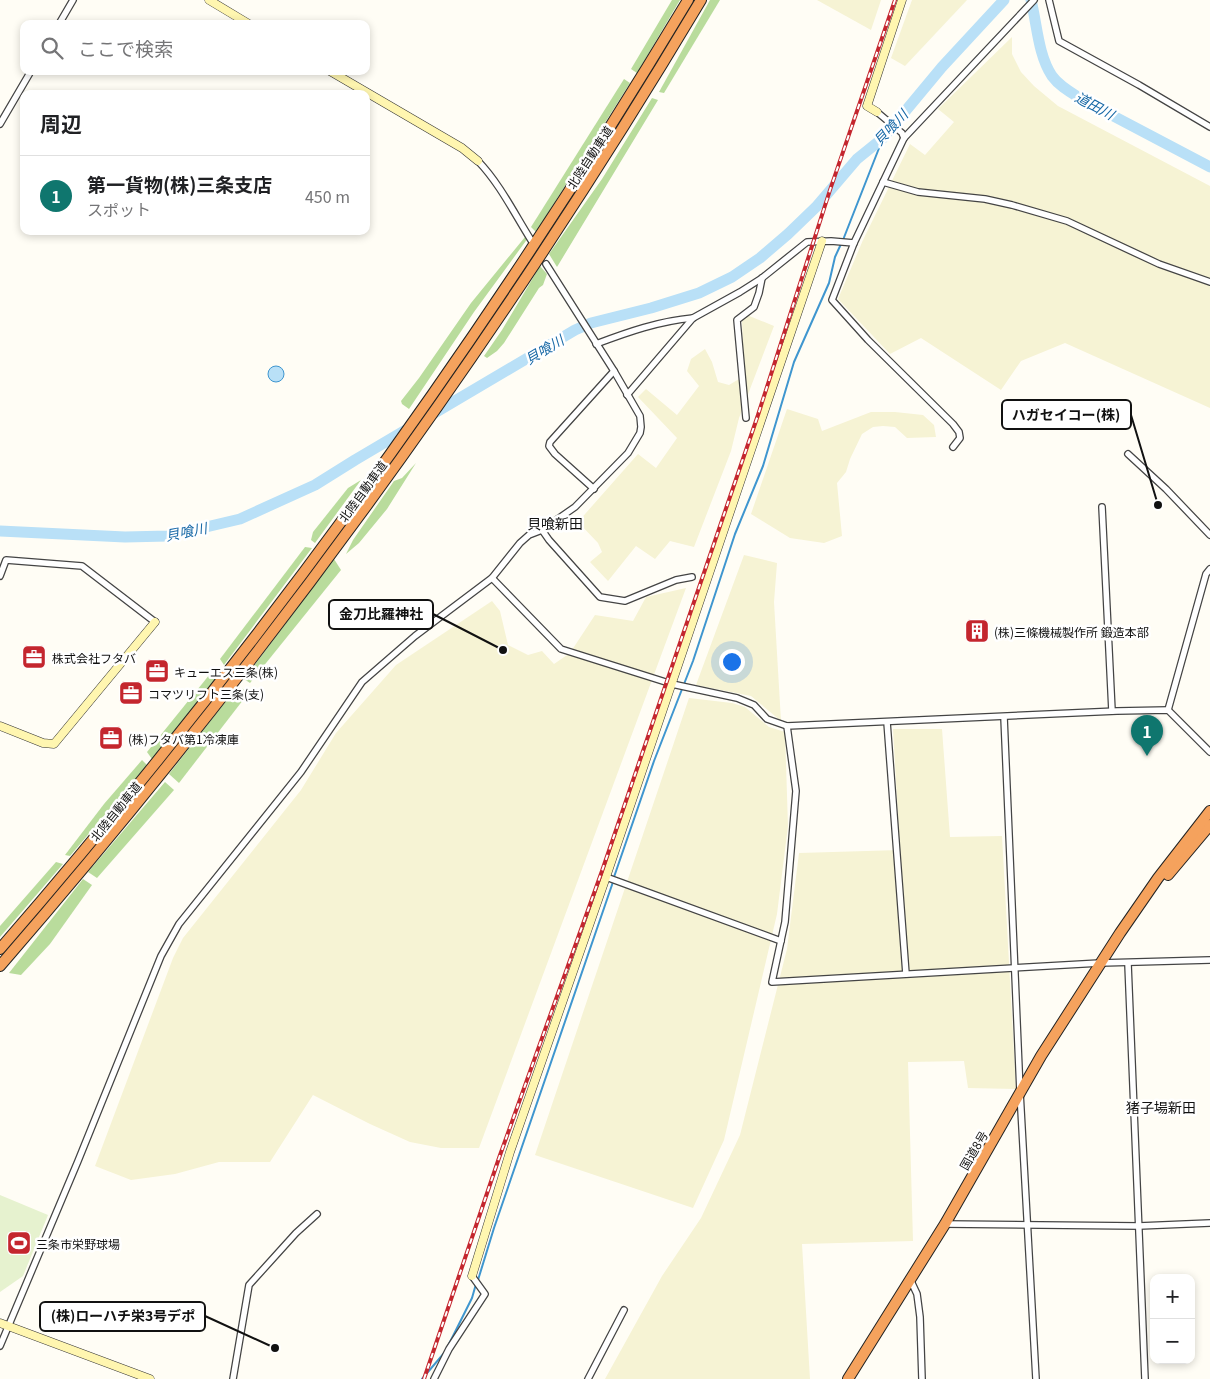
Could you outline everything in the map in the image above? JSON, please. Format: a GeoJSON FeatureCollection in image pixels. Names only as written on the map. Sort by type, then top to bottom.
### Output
{"type":"FeatureCollection","features":[{"type":"Feature","properties":{"kind":"highway","name":"北陸自動車道"},"geometry":{"type":"LineString","coordinates":[[0,949],[158,761],[248,646],[363,492],[448,371],[583,169],[688,0]]}},
{"type":"Feature","properties":{"kind":"highway","name":"北陸自動車道"},"geometry":{"type":"LineString","coordinates":[[0,966],[165,770],[270,636],[388,477],[471,359],[588,182],[701,0]]}},
{"type":"Feature","properties":{"kind":"highway","name":"国道8号"},"geometry":{"type":"LineString","coordinates":[[848,1379],[945,1224],[1020,1092],[1100,964],[1158,878],[1210,811]]}},
{"type":"Feature","properties":{"kind":"highway","name":"国道8号"},"geometry":{"type":"LineString","coordinates":[[1120,933],[1210,825]]}},
{"type":"Feature","properties":{"kind":"street"},"geometry":{"type":"LineString","coordinates":[[61,20],[73,0]]}},
{"type":"Feature","properties":{"kind":"street"},"geometry":{"type":"LineString","coordinates":[[209,0],[243,20]]}},
{"type":"Feature","properties":{"kind":"street"},"geometry":{"type":"LineString","coordinates":[[902,0],[867,106],[877,112],[903,136]]}},
{"type":"Feature","properties":{"kind":"street"},"geometry":{"type":"LineString","coordinates":[[953,447],[960,438],[959,432],[953,424],[868,340],[832,300],[851,242],[883,182],[903,136],[1034,0]]}},
{"type":"Feature","properties":{"kind":"street"},"geometry":{"type":"LineString","coordinates":[[1049,0],[1059,41],[1210,127]]}},
{"type":"Feature","properties":{"kind":"street"},"geometry":{"type":"LineString","coordinates":[[0,124],[29,75]]}},
{"type":"Feature","properties":{"kind":"street"},"geometry":{"type":"LineString","coordinates":[[337,75],[363,90]]}},
{"type":"Feature","properties":{"kind":"street"},"geometry":{"type":"LineString","coordinates":[[370,94],[462,148],[478,161],[489,172],[531,240]]}},
{"type":"Feature","properties":{"kind":"street"},"geometry":{"type":"LineString","coordinates":[[883,182],[918,192],[986,199],[1067,221],[1159,264],[1210,282]]}},
{"type":"Feature","properties":{"kind":"street"},"geometry":{"type":"LineString","coordinates":[[627,395],[693,318],[762,278],[807,242],[831,240],[851,242]]}},
{"type":"Feature","properties":{"kind":"street"},"geometry":{"type":"LineString","coordinates":[[434,1379],[449,1349],[485,1294],[472,1276],[510,1152],[608,878],[822,241]]}},
{"type":"Feature","properties":{"kind":"street"},"geometry":{"type":"LineString","coordinates":[[0,1346],[78,1161],[161,956],[179,924],[302,772],[362,682],[415,636],[492,578],[520,543],[529,535],[542,530],[575,507],[628,453],[640,433],[640,416],[614,371],[546,264]]}},
{"type":"Feature","properties":{"kind":"street"},"geometry":{"type":"LineString","coordinates":[[746,418],[737,320],[754,307],[762,278]]}},
{"type":"Feature","properties":{"kind":"street"},"geometry":{"type":"LineString","coordinates":[[596,343],[636,329],[673,320],[693,318]]}},
{"type":"Feature","properties":{"kind":"street"},"geometry":{"type":"LineString","coordinates":[[594,489],[555,454],[549,446],[550,442],[614,371]]}},
{"type":"Feature","properties":{"kind":"street"},"geometry":{"type":"LineString","coordinates":[[1128,454],[1166,489],[1210,535]]}},
{"type":"Feature","properties":{"kind":"street"},"geometry":{"type":"LineString","coordinates":[[1102,507],[1112,711]]}},
{"type":"Feature","properties":{"kind":"street"},"geometry":{"type":"LineString","coordinates":[[542,530],[600,597],[625,601],[676,580],[692,577]]}},
{"type":"Feature","properties":{"kind":"street"},"geometry":{"type":"LineString","coordinates":[[0,576],[6,560],[82,566],[155,622],[54,744],[43,743],[0,726]]}},
{"type":"Feature","properties":{"kind":"street"},"geometry":{"type":"LineString","coordinates":[[1168,710],[1206,574],[1210,569]]}},
{"type":"Feature","properties":{"kind":"street"},"geometry":{"type":"LineString","coordinates":[[492,578],[561,649],[672,684],[737,698],[754,705],[767,719],[787,726],[1168,710],[1210,752]]}},
{"type":"Feature","properties":{"kind":"street"},"geometry":{"type":"LineString","coordinates":[[1004,717],[1014,969],[1036,1379]]}},
{"type":"Feature","properties":{"kind":"street"},"geometry":{"type":"LineString","coordinates":[[887,722],[906,974]]}},
{"type":"Feature","properties":{"kind":"street"},"geometry":{"type":"LineString","coordinates":[[787,726],[796,791],[785,922],[772,982],[1100,964],[1210,960]]}},
{"type":"Feature","properties":{"kind":"street"},"geometry":{"type":"LineString","coordinates":[[608,878],[781,941]]}},
{"type":"Feature","properties":{"kind":"street"},"geometry":{"type":"LineString","coordinates":[[1128,964],[1145,1379]]}},
{"type":"Feature","properties":{"kind":"street"},"geometry":{"type":"LineString","coordinates":[[233,1379],[250,1285],[296,1233],[317,1214]]}},
{"type":"Feature","properties":{"kind":"street"},"geometry":{"type":"LineString","coordinates":[[945,1224],[1139,1226],[1210,1223]]}},
{"type":"Feature","properties":{"kind":"street"},"geometry":{"type":"LineString","coordinates":[[910,1279],[917,1294],[918,1302],[922,1379]]}},
{"type":"Feature","properties":{"kind":"street"},"geometry":{"type":"LineString","coordinates":[[588,1379],[624,1310]]}},
{"type":"Feature","properties":{"kind":"street"},"geometry":{"type":"LineString","coordinates":[[0,1323],[150,1379]]}},
{"type":"Feature","properties":{"kind":"shaded area"},"geometry":{"type":"Polygon","coordinates":[[[817,0],[881,0],[871,30],[817,0]]]}},
{"type":"Feature","properties":{"kind":"shaded area"},"geometry":{"type":"Polygon","coordinates":[[[912,0],[967,0],[905,66],[891,58],[912,0]]]}},
{"type":"Feature","properties":{"kind":"shaded area"},"geometry":{"type":"Polygon","coordinates":[[[1012,37],[1012,54],[1021,72],[1034,86],[1058,106],[1210,186],[1210,408],[1065,343],[1021,361],[1001,390],[921,338],[890,354],[838,299],[863,240],[910,144],[925,155],[954,122],[938,109],[1012,37]]]}},
{"type":"Feature","properties":{"kind":"shaded area"},"geometry":{"type":"Polygon","coordinates":[[[747,315],[774,326],[739,418],[731,451],[694,547],[670,541],[655,559],[636,546],[608,581],[590,562],[602,552],[598,543],[578,522],[638,454],[656,468],[677,438],[638,397],[646,389],[677,415],[699,386],[687,371],[691,359],[705,349],[712,362],[718,382],[729,385],[744,376],[742,320],[747,315]]]}},
{"type":"Feature","properties":{"kind":"shaded area"},"geometry":{"type":"Polygon","coordinates":[[[787,409],[818,419],[822,431],[871,412],[923,415],[934,425],[936,437],[907,438],[895,427],[883,426],[873,427],[862,434],[846,472],[837,483],[842,536],[824,543],[790,538],[751,514],[787,409]]]}},
{"type":"Feature","properties":{"kind":"shaded area"},"geometry":{"type":"Polygon","coordinates":[[[744,555],[777,563],[774,602],[781,721],[751,696],[696,685],[744,555]]]}},
{"type":"Feature","properties":{"kind":"shaded area"},"geometry":{"type":"Polygon","coordinates":[[[686,588],[479,1148],[441,1148],[410,1142],[313,1095],[270,1162],[219,1162],[175,1174],[131,1180],[95,1166],[173,958],[183,938],[301,790],[336,733],[396,665],[492,601],[500,611],[508,645],[528,655],[542,651],[554,664],[570,653],[595,615],[633,621],[646,597],[686,588]]]}},
{"type":"Feature","properties":{"kind":"shaded area"},"geometry":{"type":"Polygon","coordinates":[[[689,698],[732,703],[745,707],[769,727],[785,732],[788,826],[777,914],[724,1140],[693,1208],[535,1155],[689,698]]]}},
{"type":"Feature","properties":{"kind":"shaded area"},"geometry":{"type":"Polygon","coordinates":[[[893,729],[942,729],[950,837],[1002,836],[1016,1089],[968,1088],[964,1061],[908,1062],[913,1241],[802,1244],[810,1379],[605,1379],[662,1276],[701,1218],[740,1135],[787,949],[799,853],[900,850],[893,729]]]}},
{"type":"Feature","properties":{"kind":"green space"},"geometry":{"type":"Polygon","coordinates":[[[672,0],[680,0],[637,73],[631,69],[672,0]]]}},
{"type":"Feature","properties":{"kind":"green space"},"geometry":{"type":"Polygon","coordinates":[[[710,0],[720,0],[664,93],[659,92],[710,0]]]}},
{"type":"Feature","properties":{"kind":"green space"},"geometry":{"type":"Polygon","coordinates":[[[624,79],[630,83],[536,232],[531,227],[624,79]]]}},
{"type":"Feature","properties":{"kind":"green space"},"geometry":{"type":"Polygon","coordinates":[[[652,98],[658,100],[557,267],[549,254],[602,179],[652,98]]]}},
{"type":"Feature","properties":{"kind":"green space"},"geometry":{"type":"Polygon","coordinates":[[[525,237],[528,238],[474,312],[409,409],[401,401],[471,303],[525,237]]]}},
{"type":"Feature","properties":{"kind":"green space"},"geometry":{"type":"Polygon","coordinates":[[[540,266],[547,274],[543,285],[539,288],[504,343],[487,358],[484,356],[502,330],[540,266]]]}},
{"type":"Feature","properties":{"kind":"green space"},"geometry":{"type":"Polygon","coordinates":[[[416,463],[387,509],[359,543],[346,554],[353,540],[394,481],[402,478],[416,463]]]}},
{"type":"Feature","properties":{"kind":"green space"},"geometry":{"type":"Polygon","coordinates":[[[361,480],[315,543],[311,540],[313,532],[348,488],[361,480]]]}},
{"type":"Feature","properties":{"kind":"green space"},"geometry":{"type":"Polygon","coordinates":[[[305,547],[312,548],[224,665],[220,659],[305,547]]]}},
{"type":"Feature","properties":{"kind":"green space"},"geometry":{"type":"Polygon","coordinates":[[[334,559],[341,570],[250,683],[244,679],[334,559]]]}},
{"type":"Feature","properties":{"kind":"green space"},"geometry":{"type":"Polygon","coordinates":[[[210,674],[216,678],[152,759],[147,752],[210,674]]]}},
{"type":"Feature","properties":{"kind":"green space"},"geometry":{"type":"Polygon","coordinates":[[[237,687],[250,691],[179,783],[169,774],[237,687]]]}},
{"type":"Feature","properties":{"kind":"green space"},"geometry":{"type":"Polygon","coordinates":[[[142,760],[147,765],[70,856],[65,855],[104,804],[142,760]]]}},
{"type":"Feature","properties":{"kind":"green space"},"geometry":{"type":"Polygon","coordinates":[[[165,782],[174,790],[97,878],[88,872],[165,782]]]}},
{"type":"Feature","properties":{"kind":"green space"},"geometry":{"type":"Polygon","coordinates":[[[56,862],[63,864],[0,937],[0,926],[56,862]]]}},
{"type":"Feature","properties":{"kind":"green space"},"geometry":{"type":"Polygon","coordinates":[[[83,879],[92,885],[50,944],[21,975],[9,973],[83,879]]]}},
{"type":"Feature","properties":{"kind":"green space","name":"三条市栄野球場"},"geometry":{"type":"Polygon","coordinates":[[[0,1195],[48,1215],[23,1276],[0,1292],[0,1195]]]}},
{"type":"Feature","properties":{"kind":"water"},"geometry":{"type":"Polygon","coordinates":[[[276,366],[284,374],[276,382],[268,374],[276,366]]]}},
{"type":"Feature","properties":{"kind":"waterway","name":"貝喰川"},"geometry":{"type":"LineString","coordinates":[[0,531],[125,537],[168,536],[240,519],[315,485],[575,330],[591,323],[651,308],[699,293],[732,277],[760,258],[816,207],[857,159],[883,138],[942,67],[1004,0]]}},
{"type":"Feature","properties":{"kind":"waterway","name":"道田川"},"geometry":{"type":"LineString","coordinates":[[1031,0],[1038,39],[1047,68],[1066,90],[1210,167]]}},
{"type":"Feature","properties":{"kind":"waterway"},"geometry":{"type":"LineString","coordinates":[[843,240],[883,138]]}},
{"type":"Feature","properties":{"kind":"waterway"},"geometry":{"type":"LineString","coordinates":[[614,877],[654,761],[693,661],[735,534],[763,466],[794,362],[829,283],[835,257],[841,244]]}},
{"type":"Feature","properties":{"kind":"waterway"},"geometry":{"type":"LineString","coordinates":[[478,1280],[494,1228],[613,882]]}},
{"type":"Feature","properties":{"kind":"waterway"},"geometry":{"type":"LineString","coordinates":[[448,1346],[472,1298],[476,1284]]}},
{"type":"Feature","properties":{"kind":"waterway"},"geometry":{"type":"LineString","coordinates":[[422,1379],[445,1352]]}},
{"type":"Feature","properties":{"kind":"railway"},"geometry":{"type":"LineString","coordinates":[[424,1379],[499,1158],[602,871],[758,415],[830,190],[895,0]]}},
{"type":"Feature","properties":{"kind":"place","name":"ハガセイコー(株)"},"geometry":{"type":"Point","coordinates":[1158,505]}},
{"type":"Feature","properties":{"kind":"place","name":"(株)三條機械製作所 鍛造本部"},"geometry":{"type":"Point","coordinates":[977,631]}},
{"type":"Feature","properties":{"kind":"place","name":"金刀比羅神社"},"geometry":{"type":"Point","coordinates":[503,650]}},
{"type":"Feature","properties":{"kind":"place","name":"株式会社フタバ"},"geometry":{"type":"Point","coordinates":[34,657]}},
{"type":"Feature","properties":{"kind":"place","name":"キューエス三条(株)"},"geometry":{"type":"Point","coordinates":[157,671]}},
{"type":"Feature","properties":{"kind":"place","name":"コマツリフト三条(支)"},"geometry":{"type":"Point","coordinates":[131,693]}},
{"type":"Feature","properties":{"kind":"place","name":"(株)フタバ第1冷凍庫"},"geometry":{"type":"Point","coordinates":[111,738]}},
{"type":"Feature","properties":{"kind":"place","name":"第一貨物(株)三条支店"},"geometry":{"type":"Point","coordinates":[1147,756]}},
{"type":"Feature","properties":{"kind":"place","name":"三条市栄野球場"},"geometry":{"type":"Point","coordinates":[19,1243]}},
{"type":"Feature","properties":{"kind":"place","name":"(株)ローハチ栄3号デポ"},"geometry":{"type":"Point","coordinates":[275,1348]}},
{"type":"Feature","properties":{"kind":"district","name":"貝喰新田"},"geometry":{"type":"Point","coordinates":[555,523]}},
{"type":"Feature","properties":{"kind":"district","name":"猪子場新田"},"geometry":{"type":"Point","coordinates":[1161,1107]}}]}
